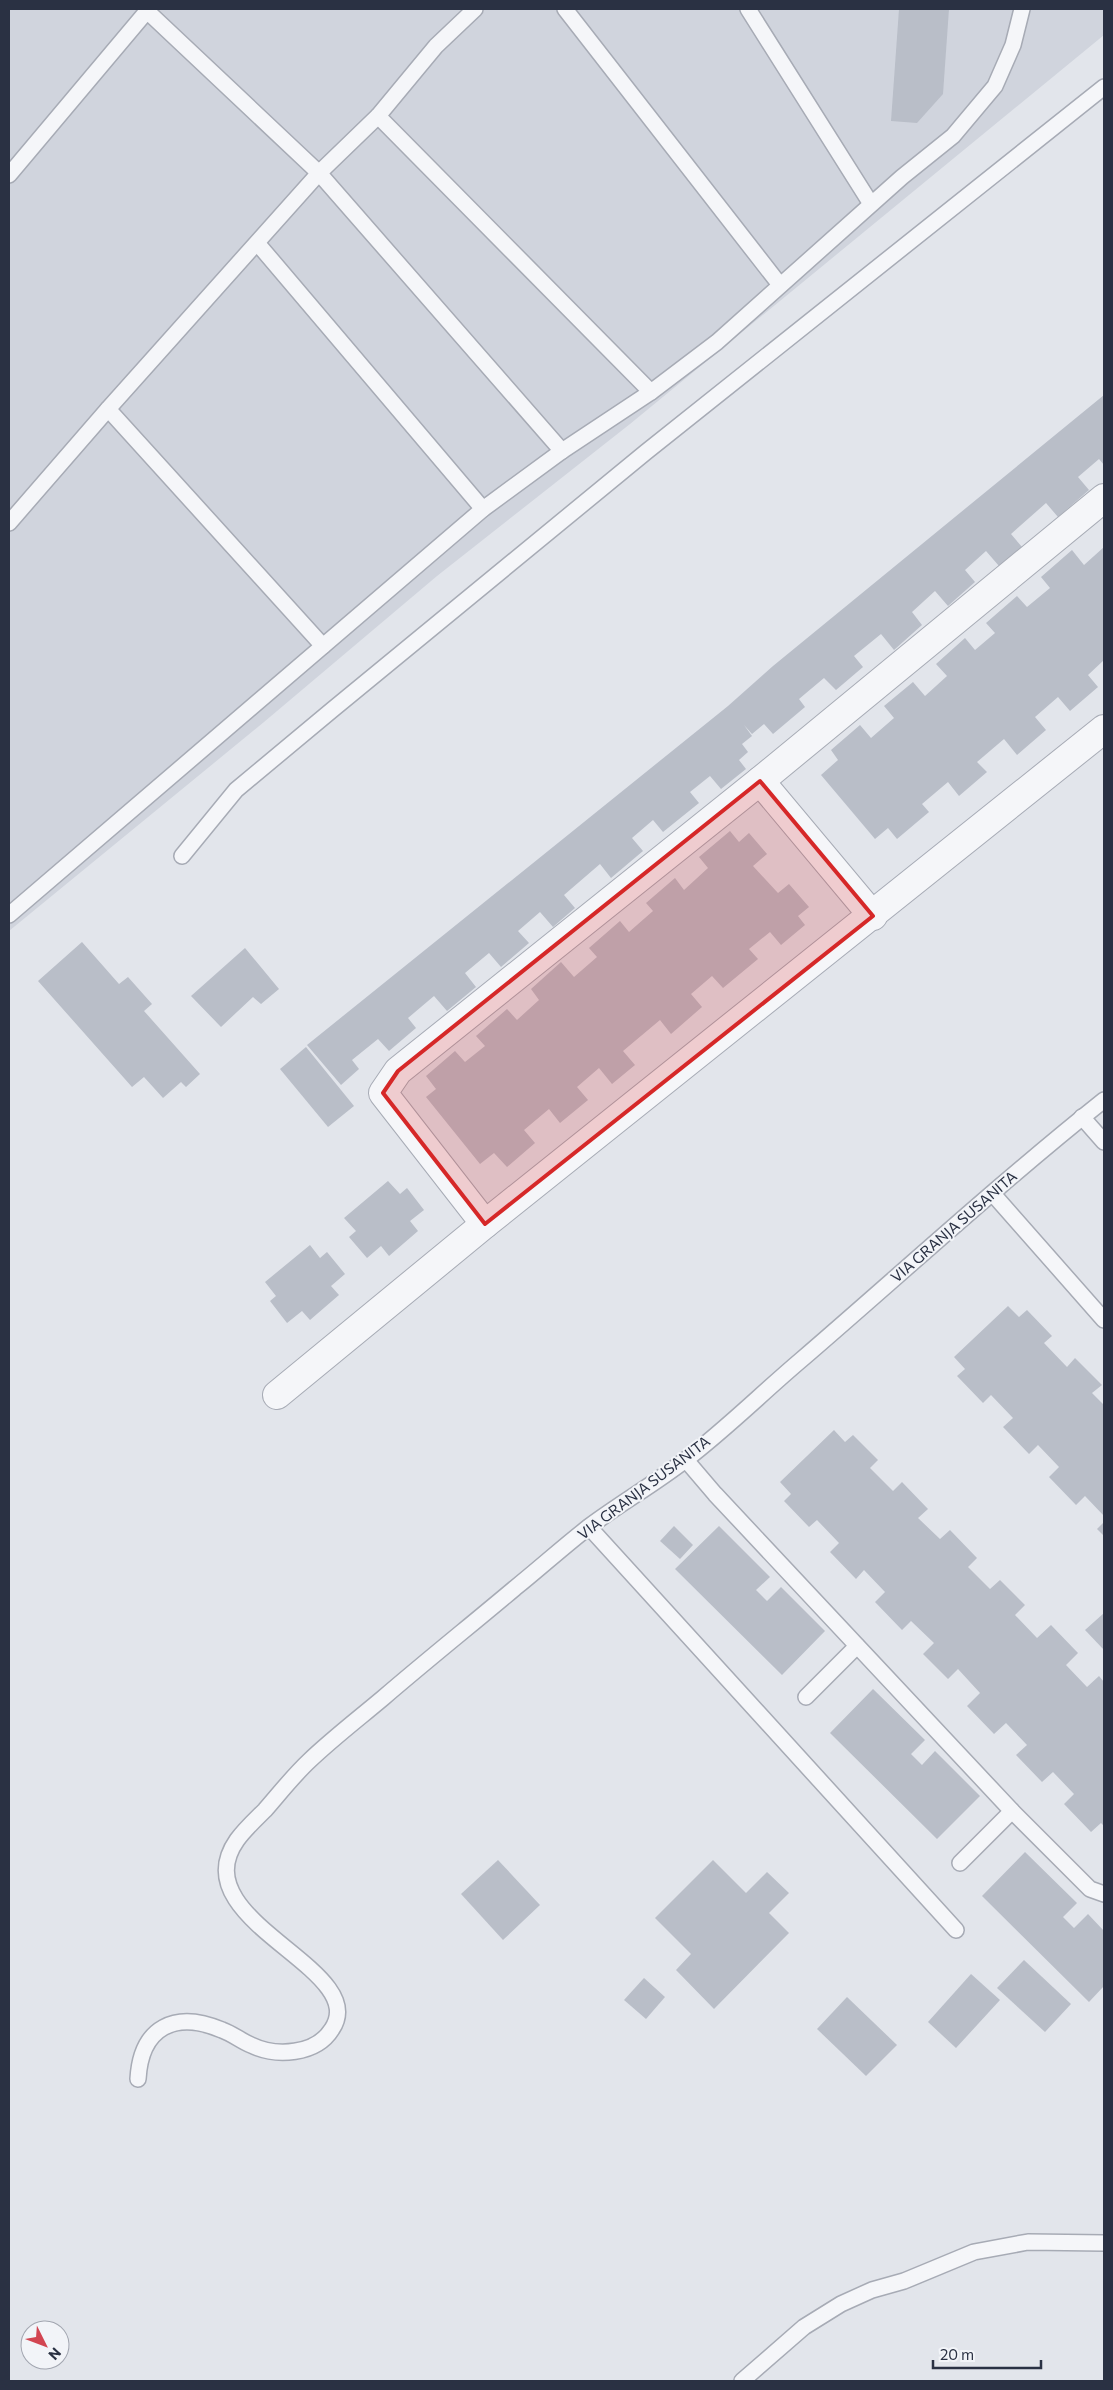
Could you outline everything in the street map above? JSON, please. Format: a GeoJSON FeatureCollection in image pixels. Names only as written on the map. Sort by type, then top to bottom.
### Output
{"type":"FeatureCollection","features":[{"type":"Feature","properties":{"kind":"street"},"geometry":{"type":"LineString","coordinates":[[485,1224],[383,1093],[398,1071],[760,781],[1104,498]]}},
{"type":"Feature","properties":{"kind":"street"},"geometry":{"type":"LineString","coordinates":[[277,1396],[485,1224],[873,916],[1104,729]]}},
{"type":"Feature","properties":{"kind":"street"},"geometry":{"type":"LineString","coordinates":[[760,781],[873,916]]}},
{"type":"Feature","properties":{"kind":"lane"},"geometry":{"type":"LineString","coordinates":[[9,523],[108,409],[319,174],[378,116],[436,46],[475,9]]}},
{"type":"Feature","properties":{"kind":"lane"},"geometry":{"type":"LineString","coordinates":[[565,9],[780,285]]}},
{"type":"Feature","properties":{"kind":"lane"},"geometry":{"type":"LineString","coordinates":[[748,9],[871,204]]}},
{"type":"Feature","properties":{"kind":"lane"},"geometry":{"type":"LineString","coordinates":[[9,915],[483,509],[562,451],[651,392],[717,342],[871,204],[954,136],[995,86],[1013,45],[1022,9]]}},
{"type":"Feature","properties":{"kind":"lane"},"geometry":{"type":"LineString","coordinates":[[9,175],[149,10],[319,174],[562,451]]}},
{"type":"Feature","properties":{"kind":"lane"},"geometry":{"type":"LineString","coordinates":[[182,856],[236,790],[653,445],[1104,87]]}},
{"type":"Feature","properties":{"kind":"lane"},"geometry":{"type":"LineString","coordinates":[[378,116],[651,392]]}},
{"type":"Feature","properties":{"kind":"lane"},"geometry":{"type":"LineString","coordinates":[[258,244],[483,509]]}},
{"type":"Feature","properties":{"kind":"lane"},"geometry":{"type":"LineString","coordinates":[[108,409],[323,646]]}},
{"type":"Feature","properties":{"kind":"lane","name":"VIA GRANJA SUSANITA"},"geometry":{"type":"LineString","coordinates":[[138,2079],[140,2057],[148,2041],[162,2028],[170,2024],[186,2022],[206,2024],[222,2029],[251,2045],[282,2053],[311,2047],[321,2041],[334,2028],[338,2012],[337,2004],[328,1987],[247,1914],[233,1896],[228,1878],[228,1864],[235,1842],[308,1762],[589,1527],[686,1460],[1104,1100]]}},
{"type":"Feature","properties":{"kind":"lane"},"geometry":{"type":"LineString","coordinates":[[1082,1117],[1104,1142]]}},
{"type":"Feature","properties":{"kind":"lane"},"geometry":{"type":"LineString","coordinates":[[993,1194],[1104,1320]]}},
{"type":"Feature","properties":{"kind":"lane"},"geometry":{"type":"LineString","coordinates":[[686,1460],[715,1494],[1012,1811],[1090,1889],[1104,1894]]}},
{"type":"Feature","properties":{"kind":"lane"},"geometry":{"type":"LineString","coordinates":[[589,1527],[956,1930]]}},
{"type":"Feature","properties":{"kind":"lane"},"geometry":{"type":"LineString","coordinates":[[806,1698],[857,1646]]}},
{"type":"Feature","properties":{"kind":"lane"},"geometry":{"type":"LineString","coordinates":[[960,1863],[1012,1811]]}},
{"type":"Feature","properties":{"kind":"lane"},"geometry":{"type":"LineString","coordinates":[[742,2381],[804,2328],[841,2304],[872,2290],[904,2281],[974,2252],[1028,2242],[1104,2243]]}},
{"type":"Feature","properties":{"kind":"highlighted area"},"geometry":{"type":"Polygon","coordinates":[[[760,781],[873,916],[485,1224],[383,1093],[398,1071],[760,781]]]}},
{"type":"Feature","properties":{"kind":"shaded area"},"geometry":{"type":"Polygon","coordinates":[[[9,9],[1104,9],[1104,35],[630,424],[437,576],[264,722],[9,931],[9,9]]]}},
{"type":"Feature","properties":{"kind":"building"},"geometry":{"type":"Polygon","coordinates":[[[899,9],[949,9],[943,94],[917,123],[891,121],[899,9]]]}},
{"type":"Feature","properties":{"kind":"building"},"geometry":{"type":"Polygon","coordinates":[[[1104,395],[1104,465],[1099,459],[1078,477],[1089,490],[1058,517],[1046,503],[1011,534],[1022,547],[999,566],[986,551],[965,570],[975,582],[948,606],[935,591],[912,612],[922,625],[894,650],[881,634],[854,656],[863,667],[836,690],[824,678],[799,699],[805,707],[773,734],[764,724],[752,734],[744,725],[752,736],[742,744],[748,752],[739,760],[746,769],[721,789],[710,776],[690,792],[699,803],[663,832],[653,820],[632,838],[643,851],[611,878],[600,864],[564,895],[575,908],[553,927],[540,912],[518,931],[529,943],[501,967],[489,953],[465,973],[476,987],[447,1011],[434,996],[408,1018],[416,1028],[389,1051],[378,1039],[352,1060],[359,1069],[341,1085],[307,1045],[728,706],[773,666],[1104,395]]]}},
{"type":"Feature","properties":{"kind":"building"},"geometry":{"type":"Polygon","coordinates":[[[1104,547],[1104,660],[1088,675],[1098,687],[1070,711],[1058,697],[1035,717],[1046,730],[1017,755],[1004,739],[977,762],[987,772],[959,796],[948,782],[922,804],[929,812],[897,839],[888,828],[875,839],[821,775],[838,760],[831,750],[860,725],[871,738],[894,718],[884,706],[913,682],[925,696],[947,676],[936,664],[965,638],[975,650],[995,633],[986,623],[1017,596],[1027,607],[1050,588],[1041,577],[1072,550],[1084,565],[1104,547]]]}},
{"type":"Feature","properties":{"kind":"building"},"geometry":{"type":"Polygon","coordinates":[[[730,831],[739,842],[749,833],[767,854],[753,866],[778,893],[789,884],[809,907],[798,916],[805,925],[781,945],[770,932],[749,949],[758,959],[723,988],[712,976],[691,994],[702,1007],[671,1034],[660,1020],[623,1051],[635,1065],[612,1084],[599,1068],[577,1087],[588,1100],[560,1123],[549,1109],[524,1130],[535,1143],[507,1167],[494,1153],[480,1164],[426,1097],[436,1089],[426,1076],[455,1051],[465,1062],[485,1046],[476,1036],[507,1009],[517,1020],[539,1000],[531,989],[561,962],[574,977],[597,957],[589,948],[620,921],[629,932],[653,911],[646,903],[675,878],[684,890],[708,868],[699,857],[730,831]]]}},
{"type":"Feature","properties":{"kind":"building"},"geometry":{"type":"Polygon","coordinates":[[[82,942],[119,984],[128,977],[152,1004],[144,1011],[200,1074],[186,1087],[181,1082],[163,1098],[144,1077],[132,1087],[38,981],[82,942]]]}},
{"type":"Feature","properties":{"kind":"building"},"geometry":{"type":"Polygon","coordinates":[[[245,948],[279,989],[261,1004],[253,997],[221,1027],[191,996],[245,948]]]}},
{"type":"Feature","properties":{"kind":"building"},"geometry":{"type":"Polygon","coordinates":[[[306,1047],[354,1106],[328,1127],[280,1069],[306,1047]]]}},
{"type":"Feature","properties":{"kind":"building"},"geometry":{"type":"Polygon","coordinates":[[[388,1181],[400,1194],[407,1188],[424,1210],[410,1221],[418,1231],[389,1256],[381,1246],[367,1258],[349,1237],[356,1231],[344,1218],[388,1181]]]}},
{"type":"Feature","properties":{"kind":"building"},"geometry":{"type":"Polygon","coordinates":[[[310,1245],[320,1258],[327,1252],[345,1274],[331,1286],[339,1295],[310,1320],[302,1311],[287,1323],[270,1301],[276,1296],[265,1282],[310,1245]]]}},
{"type":"Feature","properties":{"kind":"building"},"geometry":{"type":"Polygon","coordinates":[[[1008,1306],[1019,1317],[1027,1310],[1052,1336],[1044,1343],[1067,1367],[1075,1358],[1102,1385],[1092,1393],[1104,1405],[1104,1516],[1085,1496],[1076,1505],[1049,1477],[1059,1467],[1038,1445],[1029,1454],[1003,1427],[1013,1418],[991,1395],[983,1403],[957,1376],[965,1369],[954,1357],[1008,1306]]]}},
{"type":"Feature","properties":{"kind":"building"},"geometry":{"type":"Polygon","coordinates":[[[834,1430],[845,1442],[853,1435],[878,1460],[870,1468],[893,1491],[902,1482],[928,1509],[918,1518],[940,1539],[950,1530],[977,1558],[968,1567],[990,1589],[1000,1580],[1025,1605],[1015,1615],[1037,1638],[1051,1625],[1078,1653],[1066,1665],[1087,1687],[1099,1676],[1104,1682],[1104,1826],[1101,1823],[1091,1832],[1064,1804],[1074,1794],[1053,1772],[1042,1782],[1016,1755],[1027,1745],[1006,1723],[994,1734],[967,1706],[980,1693],[958,1669],[948,1679],[923,1654],[934,1643],[911,1621],[902,1630],[875,1602],[885,1592],[864,1570],[856,1579],[830,1552],[839,1543],[817,1520],[809,1527],[784,1501],[791,1494],[780,1482],[834,1430]]]}},
{"type":"Feature","properties":{"kind":"building"},"geometry":{"type":"Polygon","coordinates":[[[1104,1522],[1104,1536],[1097,1529],[1104,1522]]]}},
{"type":"Feature","properties":{"kind":"building"},"geometry":{"type":"Polygon","coordinates":[[[674,1526],[693,1545],[680,1559],[660,1541],[674,1526]]]}},
{"type":"Feature","properties":{"kind":"building"},"geometry":{"type":"Polygon","coordinates":[[[719,1526],[770,1577],[756,1590],[767,1601],[781,1587],[825,1631],[782,1675],[675,1569],[719,1526]]]}},
{"type":"Feature","properties":{"kind":"building"},"geometry":{"type":"Polygon","coordinates":[[[1104,1613],[1104,1650],[1085,1630],[1104,1613]]]}},
{"type":"Feature","properties":{"kind":"building"},"geometry":{"type":"Polygon","coordinates":[[[873,1689],[925,1740],[911,1754],[922,1765],[935,1751],[980,1796],[937,1839],[830,1733],[873,1689]]]}},
{"type":"Feature","properties":{"kind":"building"},"geometry":{"type":"Polygon","coordinates":[[[1025,1852],[1077,1903],[1063,1917],[1074,1928],[1088,1914],[1104,1931],[1104,1986],[1089,2002],[982,1896],[1025,1852]]]}},
{"type":"Feature","properties":{"kind":"building"},"geometry":{"type":"Polygon","coordinates":[[[498,1860],[540,1905],[503,1940],[461,1894],[498,1860]]]}},
{"type":"Feature","properties":{"kind":"building"},"geometry":{"type":"Polygon","coordinates":[[[713,1860],[746,1893],[767,1872],[789,1893],[769,1913],[789,1933],[714,2009],[676,1970],[691,1954],[655,1918],[713,1860]]]}},
{"type":"Feature","properties":{"kind":"building"},"geometry":{"type":"Polygon","coordinates":[[[1024,1960],[1071,2004],[1045,2032],[997,1988],[1024,1960]]]}},
{"type":"Feature","properties":{"kind":"building"},"geometry":{"type":"Polygon","coordinates":[[[971,1974],[1000,2000],[956,2048],[928,2022],[971,1974]]]}},
{"type":"Feature","properties":{"kind":"building"},"geometry":{"type":"Polygon","coordinates":[[[644,1978],[665,1997],[646,2019],[624,2000],[644,1978]]]}},
{"type":"Feature","properties":{"kind":"building"},"geometry":{"type":"Polygon","coordinates":[[[847,1997],[897,2045],[866,2076],[817,2029],[847,1997]]]}}]}
